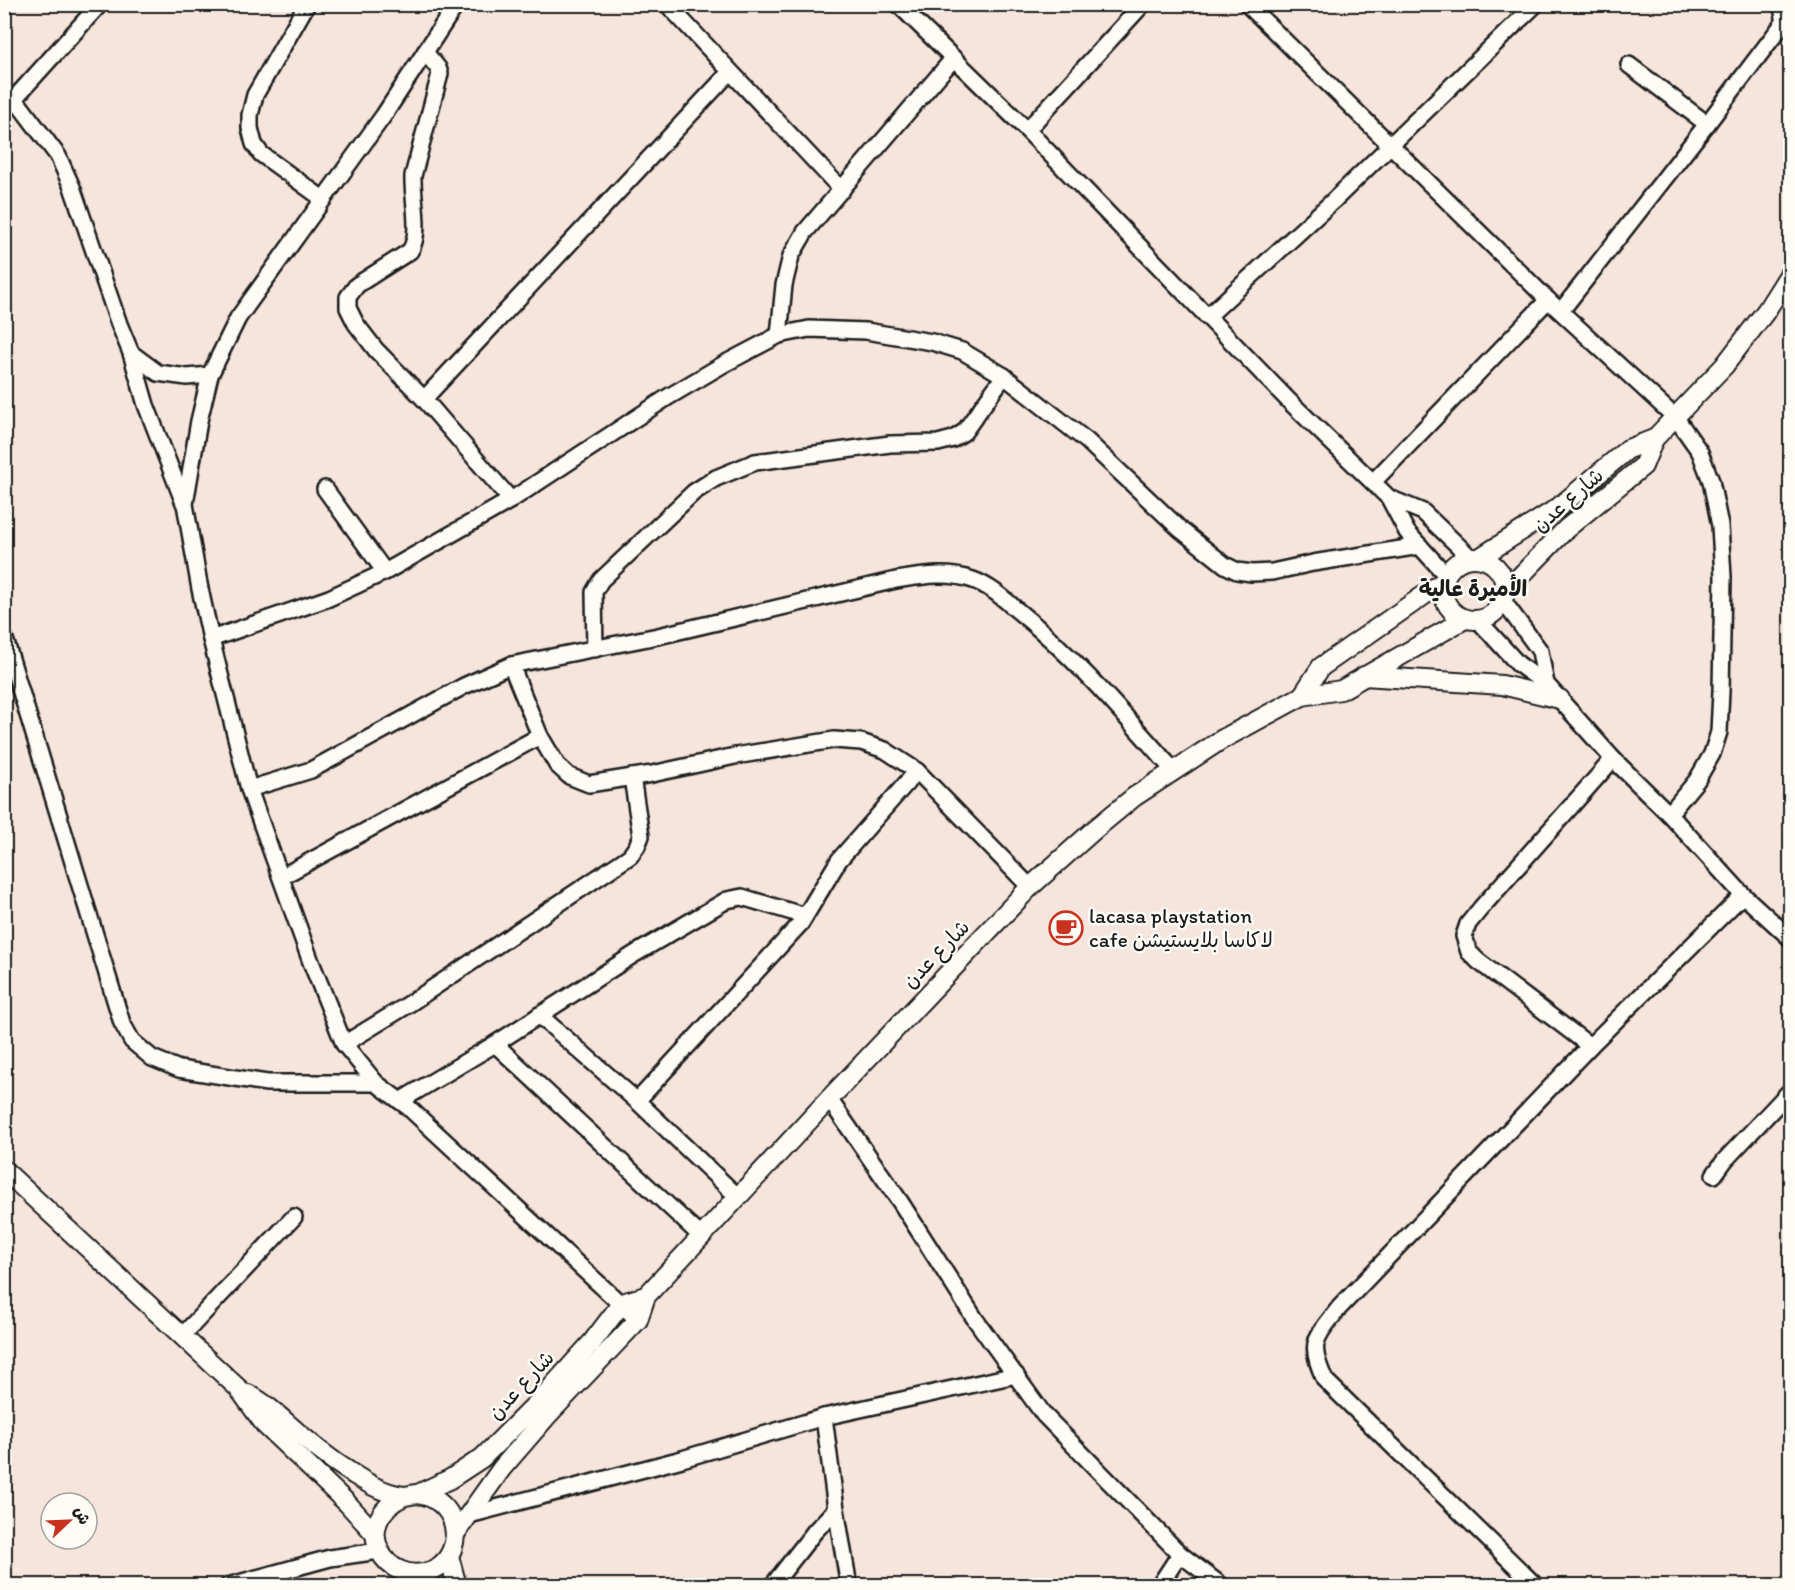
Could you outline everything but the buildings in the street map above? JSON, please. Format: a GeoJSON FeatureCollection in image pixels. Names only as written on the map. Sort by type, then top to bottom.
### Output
{"type":"FeatureCollection","features":[{"type":"Feature","properties":{"kind":"street"},"geometry":{"type":"LineString","coordinates":[[100,4],[10,104],[58,156],[72,187],[131,353],[146,405],[185,504],[211,639],[249,789],[311,962],[344,1044],[376,1083],[400,1101],[638,1320]]}},
{"type":"Feature","properties":{"kind":"street"},"geometry":{"type":"LineString","coordinates":[[307,4],[255,95],[250,115],[250,128],[261,154],[323,199]]}},
{"type":"Feature","properties":{"kind":"street"},"geometry":{"type":"LineString","coordinates":[[667,4],[842,190]]}},
{"type":"Feature","properties":{"kind":"street"},"geometry":{"type":"LineString","coordinates":[[898,4],[1028,130],[1289,401],[1389,498],[1407,532],[1444,579],[1444,598],[1451,611],[1471,620],[1518,664],[1546,684],[1613,759],[1669,814],[1743,895],[1791,938]]}},
{"type":"Feature","properties":{"kind":"street"},"geometry":{"type":"LineString","coordinates":[[1028,130],[1143,4]]}},
{"type":"Feature","properties":{"kind":"street"},"geometry":{"type":"LineString","coordinates":[[1247,4],[1548,300],[1676,418],[1700,452],[1711,481],[1720,526],[1723,576],[1719,732],[1712,754],[1697,780],[1669,814]]}},
{"type":"Feature","properties":{"kind":"street"},"geometry":{"type":"LineString","coordinates":[[1207,317],[1289,243],[1390,145],[1522,10],[1536,4]]}},
{"type":"Feature","properties":{"kind":"street"},"geometry":{"type":"LineString","coordinates":[[1561,311],[1788,24],[1781,4]]}},
{"type":"Feature","properties":{"kind":"street"},"geometry":{"type":"LineString","coordinates":[[185,504],[199,421],[210,375],[238,318],[384,116],[454,8]]}},
{"type":"Feature","properties":{"kind":"street"},"geometry":{"type":"LineString","coordinates":[[425,52],[440,74],[413,176],[415,244],[410,251],[357,285],[348,297],[348,308],[356,324],[376,350],[424,399],[511,500]]}},
{"type":"Feature","properties":{"kind":"street"},"geometry":{"type":"LineString","coordinates":[[779,335],[784,285],[791,256],[805,232],[953,59]]}},
{"type":"Feature","properties":{"kind":"street"},"geometry":{"type":"LineString","coordinates":[[1629,65],[1707,124]]}},
{"type":"Feature","properties":{"kind":"street"},"geometry":{"type":"LineString","coordinates":[[424,399],[730,72]]}},
{"type":"Feature","properties":{"kind":"street","name":"شارع عدن"},"geometry":{"type":"LineString","coordinates":[[1475,558],[1559,507],[1628,449],[1654,439],[1724,366],[1767,311],[1791,273]]}},
{"type":"Feature","properties":{"kind":"street"},"geometry":{"type":"LineString","coordinates":[[1372,482],[1548,300]]}},
{"type":"Feature","properties":{"kind":"street"},"geometry":{"type":"LineString","coordinates":[[211,639],[329,598],[385,572],[511,500],[668,397],[724,364],[779,335],[809,329],[866,331],[923,340],[962,351],[1004,375],[1087,441],[1181,530],[1226,566],[1237,571],[1272,572],[1420,546]]}},
{"type":"Feature","properties":{"kind":"street"},"geometry":{"type":"LineString","coordinates":[[131,353],[158,373],[187,377],[210,375]]}},
{"type":"Feature","properties":{"kind":"street"},"geometry":{"type":"LineString","coordinates":[[595,649],[594,592],[601,579],[694,492],[716,478],[755,462],[890,444],[938,442],[953,439],[964,432],[1004,375]]}},
{"type":"Feature","properties":{"kind":"street","name":"شارع عدن"},"geometry":{"type":"LineString","coordinates":[[1504,597],[1566,529],[1643,466],[1654,439]]}},
{"type":"Feature","properties":{"kind":"street"},"geometry":{"type":"LineString","coordinates":[[325,489],[385,572]]}},
{"type":"Feature","properties":{"kind":"street"},"geometry":{"type":"LineString","coordinates":[[1389,498],[1423,512],[1475,558],[1490,562],[1499,570],[1504,581],[1504,597],[1497,610],[1488,617],[1471,620]]}},
{"type":"Feature","properties":{"kind":"street"},"geometry":{"type":"LineString","coordinates":[[1444,579],[1456,563],[1475,558]]}},
{"type":"Feature","properties":{"kind":"street"},"geometry":{"type":"LineString","coordinates":[[249,789],[311,770],[464,686],[511,665],[658,636],[929,574],[951,575],[974,580],[993,591],[1040,629],[1089,676],[1174,771]]}},
{"type":"Feature","properties":{"kind":"street","name":"شارع عدن"},"geometry":{"type":"LineString","coordinates":[[1302,696],[1321,667],[1444,579]]}},
{"type":"Feature","properties":{"kind":"street"},"geometry":{"type":"LineString","coordinates":[[1504,597],[1540,651],[1546,684]]}},
{"type":"Feature","properties":{"kind":"street","name":"شارع عدن"},"geometry":{"type":"LineString","coordinates":[[455,1534],[502,1468],[547,1416],[638,1320],[646,1296],[1030,887],[1118,810],[1221,740],[1302,696],[1341,690],[1471,620]]}},
{"type":"Feature","properties":{"kind":"street"},"geometry":{"type":"LineString","coordinates":[[5,636],[122,1023],[132,1041],[152,1058],[179,1069],[201,1073],[267,1083],[376,1083]]}},
{"type":"Feature","properties":{"kind":"street"},"geometry":{"type":"LineString","coordinates":[[511,665],[540,736],[557,765],[569,776],[589,784],[834,740],[861,742],[885,750],[917,771],[1030,887]]}},
{"type":"Feature","properties":{"kind":"street"},"geometry":{"type":"LineString","coordinates":[[1364,676],[1502,685],[1560,699]]}},
{"type":"Feature","properties":{"kind":"street"},"geometry":{"type":"LineString","coordinates":[[281,877],[540,736]]}},
{"type":"Feature","properties":{"kind":"street"},"geometry":{"type":"LineString","coordinates":[[1590,1046],[1478,962],[1469,952],[1464,936],[1468,924],[1480,908],[1613,759]]}},
{"type":"Feature","properties":{"kind":"street"},"geometry":{"type":"LineString","coordinates":[[637,1101],[781,946],[805,916],[839,860],[917,771]]}},
{"type":"Feature","properties":{"kind":"street"},"geometry":{"type":"LineString","coordinates":[[344,1044],[416,1000],[630,855],[641,836],[632,777]]}},
{"type":"Feature","properties":{"kind":"street"},"geometry":{"type":"LineString","coordinates":[[1536,1586],[1325,1380],[1316,1362],[1315,1347],[1320,1332],[1340,1308],[1590,1046],[1743,895]]}},
{"type":"Feature","properties":{"kind":"street"},"geometry":{"type":"LineString","coordinates":[[400,1101],[495,1044],[633,955],[727,900],[742,897],[805,916]]}},
{"type":"Feature","properties":{"kind":"street"},"geometry":{"type":"LineString","coordinates":[[539,1015],[637,1101],[738,1197]]}},
{"type":"Feature","properties":{"kind":"street"},"geometry":{"type":"LineString","coordinates":[[495,1044],[702,1237]]}},
{"type":"Feature","properties":{"kind":"street"},"geometry":{"type":"LineString","coordinates":[[1714,1175],[1725,1160],[1791,1091]]}},
{"type":"Feature","properties":{"kind":"street"},"geometry":{"type":"LineString","coordinates":[[829,1099],[901,1203],[975,1319],[1044,1415],[1180,1554],[1222,1586]]}},
{"type":"Feature","properties":{"kind":"street"},"geometry":{"type":"LineString","coordinates":[[4,1170],[239,1389],[264,1425],[347,1503],[377,1542],[396,1577],[424,1574],[434,1570],[449,1556],[454,1545],[455,1534],[454,1524],[445,1507],[437,1501],[376,1487],[309,1442],[253,1396],[239,1389]]}},
{"type":"Feature","properties":{"kind":"street"},"geometry":{"type":"LineString","coordinates":[[182,1336],[294,1217]]}},
{"type":"Feature","properties":{"kind":"street"},"geometry":{"type":"LineString","coordinates":[[621,1303],[646,1296]]}},
{"type":"Feature","properties":{"kind":"street","name":"شارع عدن"},"geometry":{"type":"LineString","coordinates":[[411,1495],[450,1479],[482,1458],[541,1399],[593,1341],[621,1303]]}},
{"type":"Feature","properties":{"kind":"street"},"geometry":{"type":"LineString","coordinates":[[469,1515],[682,1459],[824,1417],[1016,1375]]}},
{"type":"Feature","properties":{"kind":"street"},"geometry":{"type":"LineString","coordinates":[[824,1417],[849,1586]]}},
{"type":"Feature","properties":{"kind":"street"},"geometry":{"type":"LineString","coordinates":[[377,1542],[377,1521],[383,1510],[393,1501],[411,1495]]}},
{"type":"Feature","properties":{"kind":"street"},"geometry":{"type":"LineString","coordinates":[[772,1586],[815,1531],[836,1509]]}},
{"type":"Feature","properties":{"kind":"street"},"geometry":{"type":"LineString","coordinates":[[228,1586],[330,1558],[377,1542]]}},
{"type":"Feature","properties":{"kind":"street"},"geometry":{"type":"LineString","coordinates":[[1160,1586],[1180,1554]]}},
{"type":"Feature","properties":{"kind":"street"},"geometry":{"type":"LineString","coordinates":[[449,1556],[457,1586]]}},
{"type":"Feature","properties":{"kind":"place","name":"lacasa playstation cafe لاكاسا بلايستيشن"},"geometry":{"type":"Point","coordinates":[1066,928]}},
{"type":"Feature","properties":{"kind":"district","name":"الأميرة عالية"},"geometry":{"type":"Point","coordinates":[1473,588]}}]}
